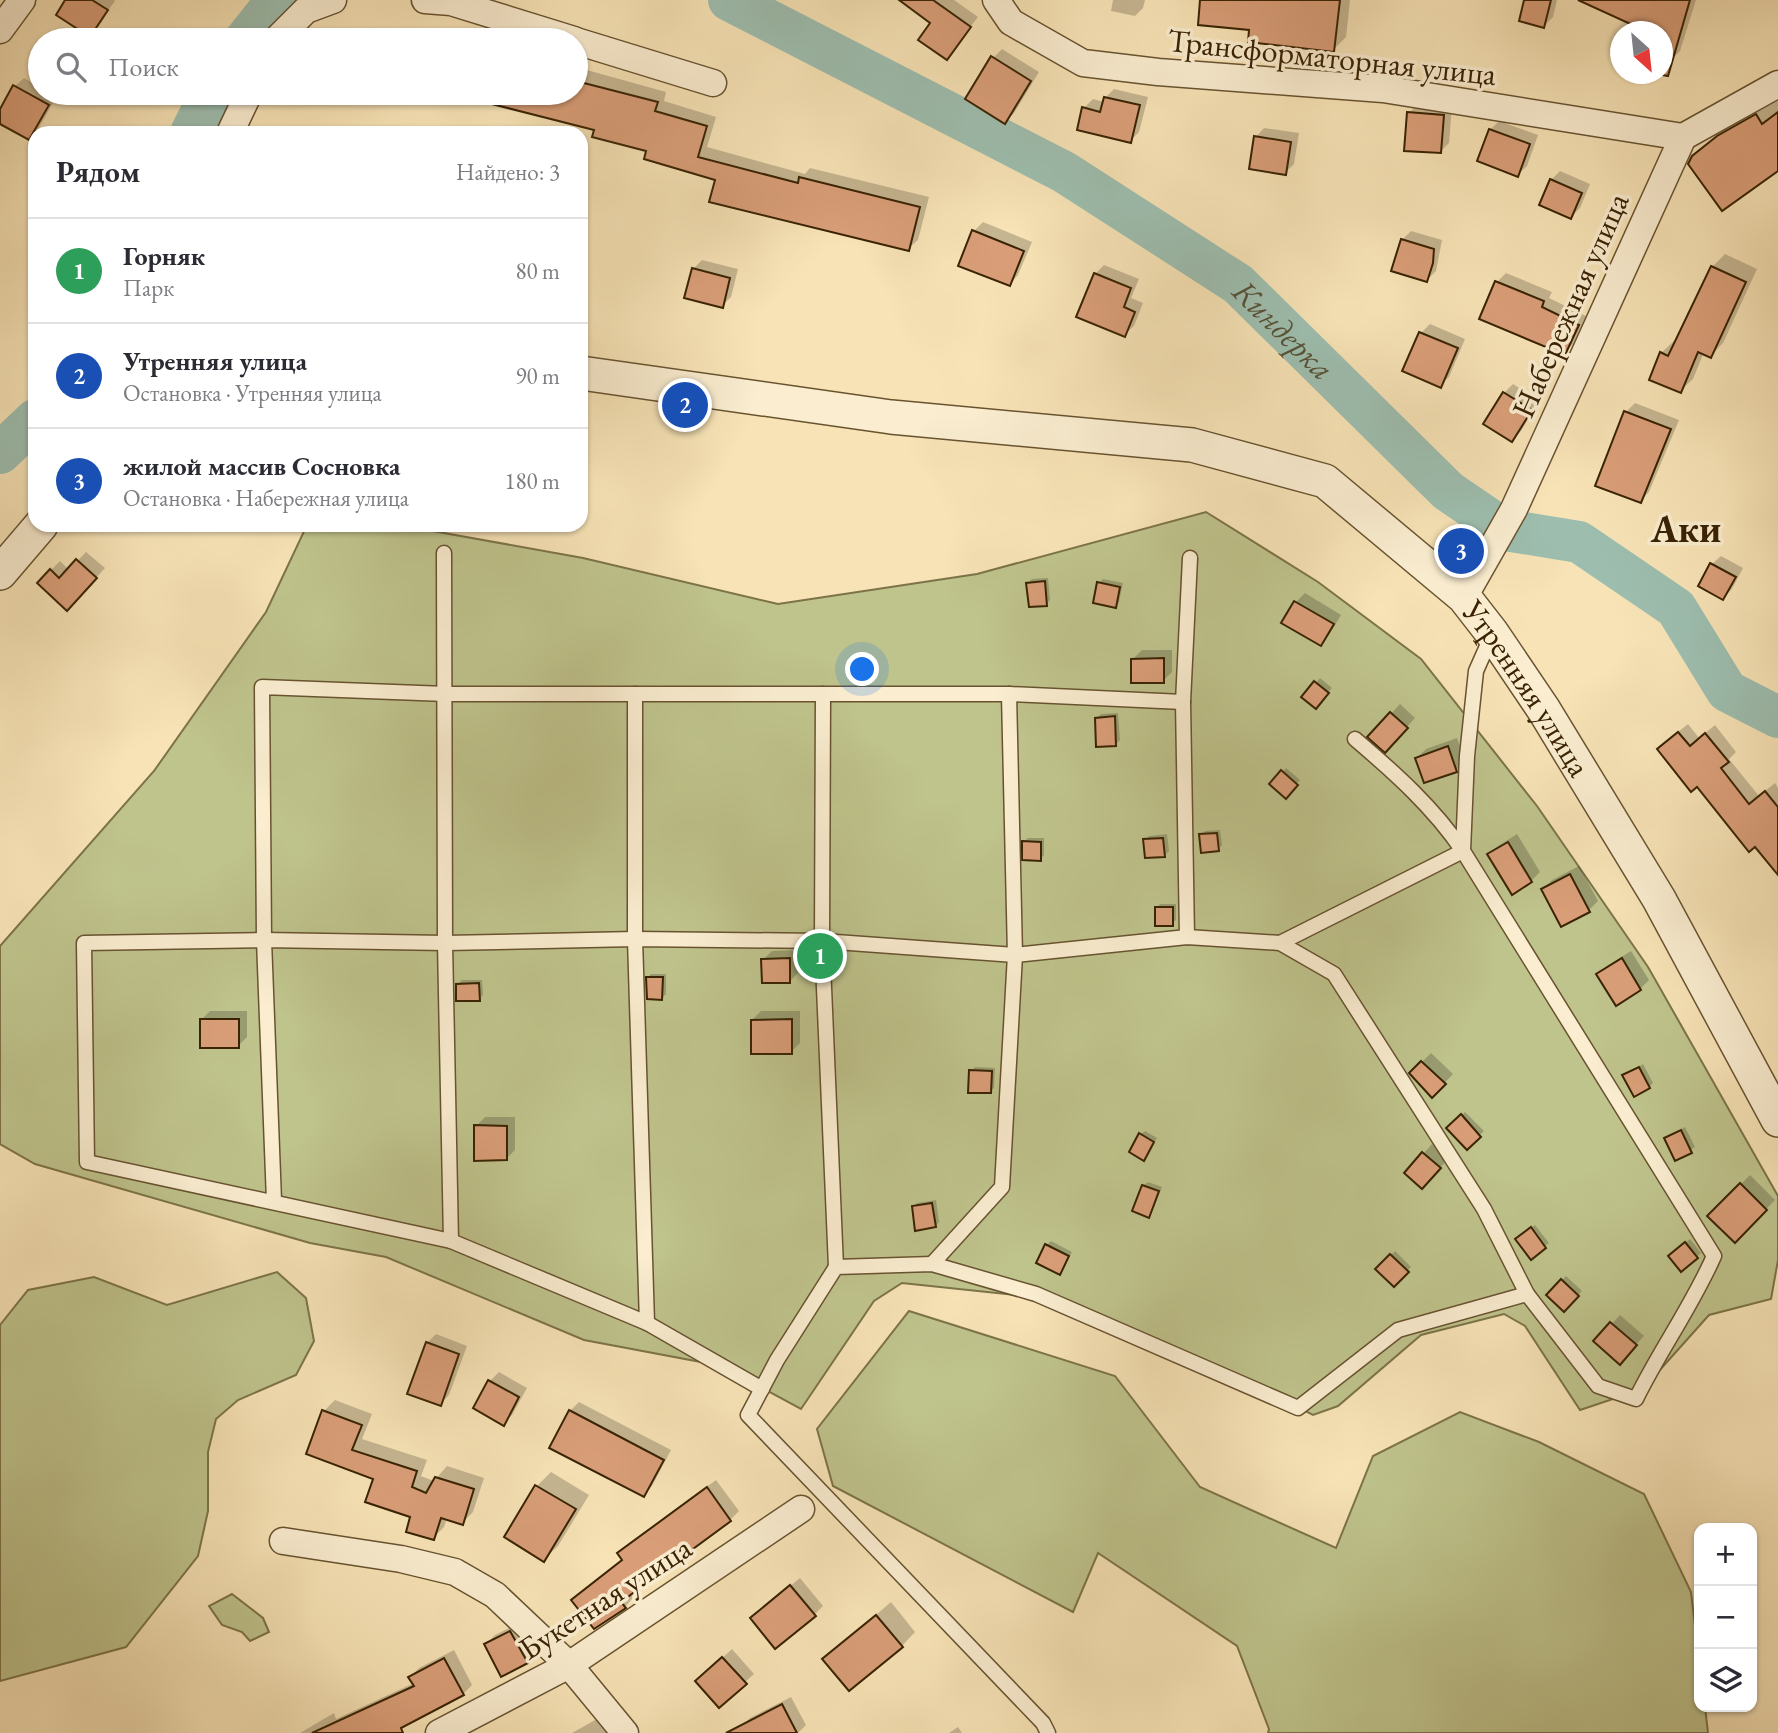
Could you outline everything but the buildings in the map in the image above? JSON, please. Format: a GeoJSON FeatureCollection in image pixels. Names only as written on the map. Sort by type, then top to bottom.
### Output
{"type":"FeatureCollection","features":[{"type":"Feature","properties":{"kind":"street"},"geometry":{"type":"LineString","coordinates":[[0,30],[22,0]]}},
{"type":"Feature","properties":{"kind":"street"},"geometry":{"type":"LineString","coordinates":[[288,28],[306,10],[333,0]]}},
{"type":"Feature","properties":{"kind":"street"},"geometry":{"type":"LineString","coordinates":[[425,0],[451,2],[534,28]]}},
{"type":"Feature","properties":{"kind":"street","name":"Трансформаторная улица"},"geometry":{"type":"LineString","coordinates":[[996,0],[1011,22],[1083,63],[1158,72],[1383,89],[1683,137]]}},
{"type":"Feature","properties":{"kind":"street"},"geometry":{"type":"LineString","coordinates":[[588,45],[713,83]]}},
{"type":"Feature","properties":{"kind":"street"},"geometry":{"type":"LineString","coordinates":[[1683,137],[1778,84]]}},
{"type":"Feature","properties":{"kind":"street"},"geometry":{"type":"LineString","coordinates":[[233,126],[243,105]]}},
{"type":"Feature","properties":{"kind":"street","name":"Набережная улица"},"geometry":{"type":"LineString","coordinates":[[1464,597],[1514,509],[1683,137]]}},
{"type":"Feature","properties":{"kind":"street","name":"Утренняя улица"},"geometry":{"type":"LineString","coordinates":[[588,374],[891,417],[1192,444],[1325,481],[1464,597],[1492,633],[1544,710],[1659,900],[1778,1120]]}},
{"type":"Feature","properties":{"kind":"street"},"geometry":{"type":"LineString","coordinates":[[0,573],[35,532]]}},
{"type":"Feature","properties":{"kind":"street","name":"Букетная улица"},"geometry":{"type":"LineString","coordinates":[[439,1733],[569,1665],[801,1509]]}},
{"type":"Feature","properties":{"kind":"street"},"geometry":{"type":"LineString","coordinates":[[283,1541],[401,1559],[455,1572],[495,1595],[569,1665],[625,1733]]}},
{"type":"Feature","properties":{"kind":"lane"},"geometry":{"type":"LineString","coordinates":[[444,553],[445,943],[451,1241]]}},
{"type":"Feature","properties":{"kind":"lane"},"geometry":{"type":"LineString","coordinates":[[1188,937],[1183,702],[1190,558]]}},
{"type":"Feature","properties":{"kind":"lane"},"geometry":{"type":"LineString","coordinates":[[1463,851],[1467,755],[1476,671],[1492,633]]}},
{"type":"Feature","properties":{"kind":"lane"},"geometry":{"type":"LineString","coordinates":[[274,1201],[264,940],[262,688],[446,695],[1009,694],[1183,702]]}},
{"type":"Feature","properties":{"kind":"lane"},"geometry":{"type":"LineString","coordinates":[[635,694],[635,939],[647,1324]]}},
{"type":"Feature","properties":{"kind":"lane"},"geometry":{"type":"LineString","coordinates":[[823,694],[822,942],[836,1267],[777,1360],[748,1415],[1043,1723],[1048,1733]]}},
{"type":"Feature","properties":{"kind":"lane"},"geometry":{"type":"LineString","coordinates":[[932,1264],[1002,1187],[1015,955],[1009,694]]}},
{"type":"Feature","properties":{"kind":"lane"},"geometry":{"type":"LineString","coordinates":[[762,1388],[647,1324],[451,1241],[87,1161],[84,943],[264,940],[445,943],[635,939],[822,942],[1015,955],[1188,937],[1280,943],[1334,974],[1484,1209],[1527,1294],[1598,1386],[1636,1399],[1651,1368],[1697,1293],[1714,1255],[1447,828],[1401,780],[1355,739]]}},
{"type":"Feature","properties":{"kind":"lane"},"geometry":{"type":"LineString","coordinates":[[1280,943],[1463,851]]}},
{"type":"Feature","properties":{"kind":"lane"},"geometry":{"type":"LineString","coordinates":[[836,1267],[932,1264],[1036,1294],[1298,1408],[1398,1330],[1527,1294]]}},
{"type":"Feature","properties":{"kind":"green space"},"geometry":{"type":"Polygon","coordinates":[[[1206,512],[1318,582],[1421,659],[1537,806],[1648,967],[1778,1196],[1778,1260],[1771,1299],[1709,1315],[1643,1389],[1580,1410],[1525,1326],[1504,1314],[1421,1335],[1338,1406],[1313,1415],[1207,1361],[1063,1300],[902,1283],[874,1301],[801,1409],[722,1366],[584,1340],[386,1257],[310,1243],[35,1164],[0,1144],[0,946],[154,771],[266,612],[304,532],[438,532],[583,558],[778,604],[977,574],[1206,512]]]}},
{"type":"Feature","properties":{"kind":"green space"},"geometry":{"type":"Polygon","coordinates":[[[277,1272],[306,1298],[314,1341],[296,1375],[238,1400],[216,1419],[208,1452],[208,1511],[198,1556],[126,1647],[0,1681],[0,1325],[28,1290],[94,1277],[167,1305],[277,1272]]]}},
{"type":"Feature","properties":{"kind":"green space"},"geometry":{"type":"Polygon","coordinates":[[[909,1311],[1115,1376],[1200,1487],[1336,1548],[1373,1456],[1460,1412],[1539,1442],[1644,1494],[1691,1592],[1694,1618],[1694,1712],[1706,1712],[1708,1733],[1268,1733],[1269,1729],[1237,1646],[1098,1553],[1073,1612],[833,1486],[817,1429],[909,1311]]]}},
{"type":"Feature","properties":{"kind":"green space"},"geometry":{"type":"Polygon","coordinates":[[[232,1594],[263,1618],[269,1632],[250,1641],[242,1632],[222,1625],[209,1606],[232,1594]]]}},
{"type":"Feature","properties":{"kind":"waterway","name":"Киндерка"},"geometry":{"type":"LineString","coordinates":[[255,28],[277,0]]}},
{"type":"Feature","properties":{"kind":"waterway","name":"Киндерка"},"geometry":{"type":"LineString","coordinates":[[729,0],[1064,172],[1238,284],[1448,491],[1505,530],[1579,542],[1676,608],[1727,691],[1778,717]]}},
{"type":"Feature","properties":{"kind":"waterway","name":"Киндерка"},"geometry":{"type":"LineString","coordinates":[[194,126],[205,105]]}},
{"type":"Feature","properties":{"kind":"waterway","name":"Киндерка"},"geometry":{"type":"LineString","coordinates":[[0,453],[28,427]]}},
{"type":"Feature","properties":{"kind":"place","name":"Утренняя улица"},"geometry":{"type":"Point","coordinates":[685,405]}},
{"type":"Feature","properties":{"kind":"place","name":"жилой массив Сосновка"},"geometry":{"type":"Point","coordinates":[1461,551]}},
{"type":"Feature","properties":{"kind":"place","name":"Горняк"},"geometry":{"type":"Point","coordinates":[820,956]}},
{"type":"Feature","properties":{"kind":"district","name":"Аки"},"geometry":{"type":"Point","coordinates":[1686,528]}}]}
